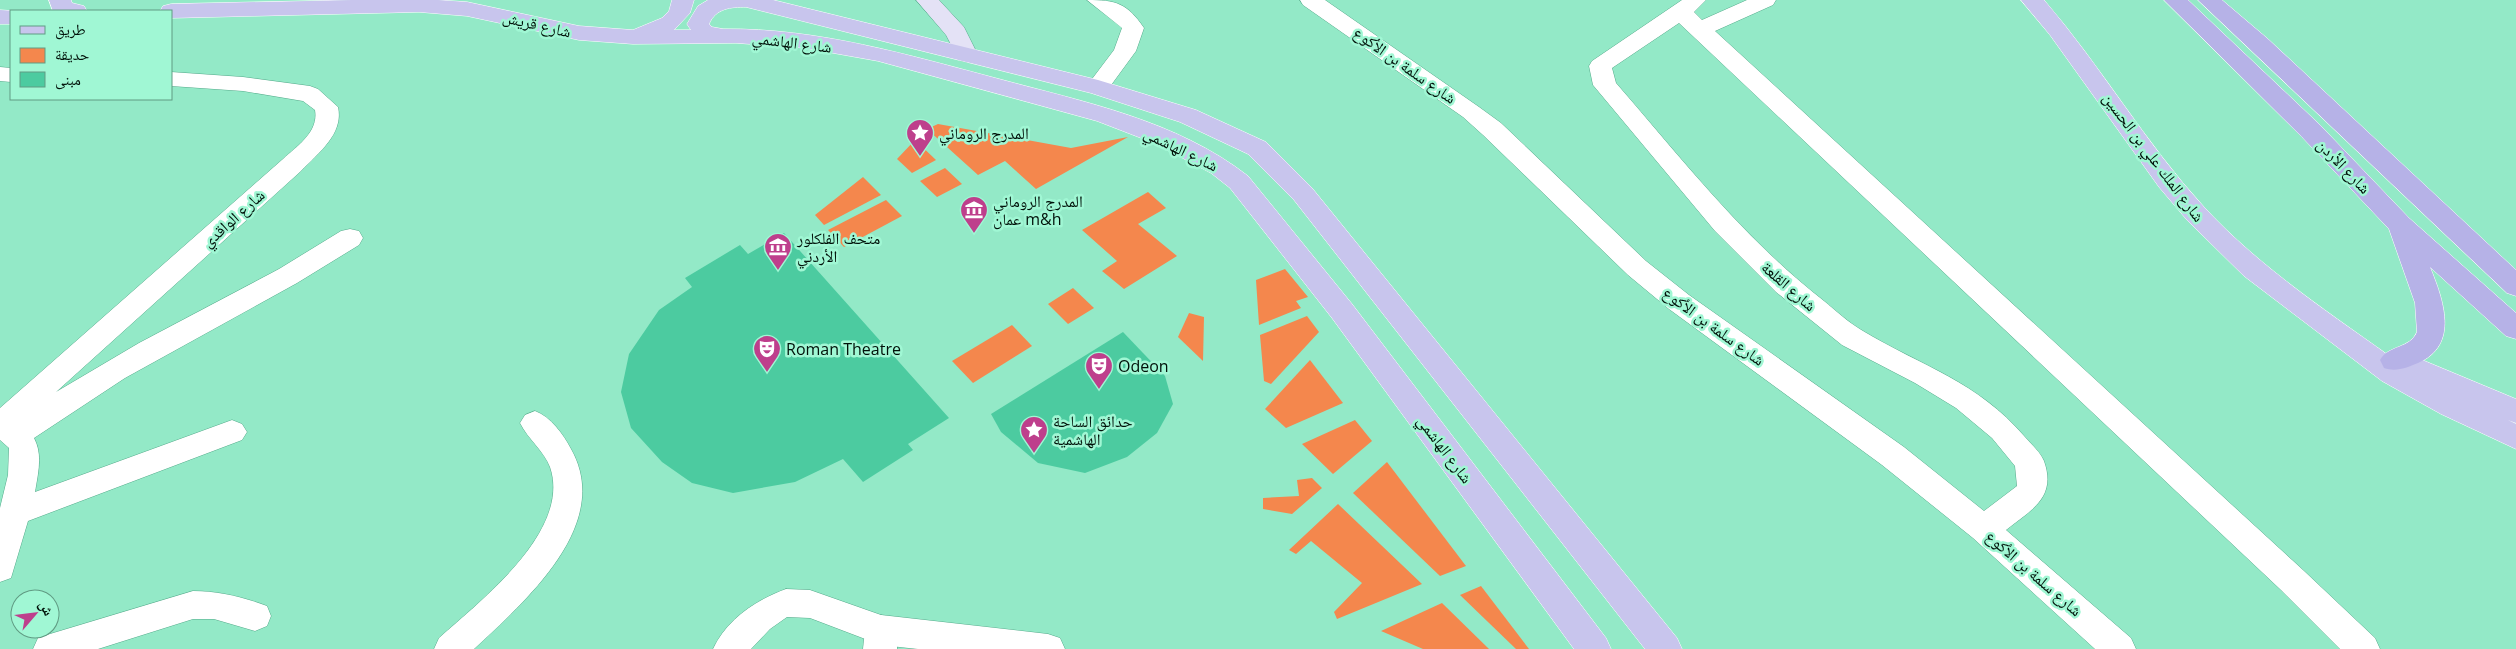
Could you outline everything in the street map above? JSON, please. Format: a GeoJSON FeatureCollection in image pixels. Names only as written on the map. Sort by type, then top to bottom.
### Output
{"type":"FeatureCollection","features":[{"type":"Feature","properties":{"kind":"highway","name":"شارع الأردن"},"geometry":{"type":"LineString","coordinates":[[2175,0],[2311,131],[2400,224],[2516,329]]}},
{"type":"Feature","properties":{"kind":"highway","name":"شارع الأردن"},"geometry":{"type":"LineString","coordinates":[[2209,0],[2260,44],[2516,286]]}},
{"type":"Feature","properties":{"kind":"highway"},"geometry":{"type":"LineString","coordinates":[[2394,360],[2416,352],[2428,341],[2433,326],[2428,302],[2400,224]]}},
{"type":"Feature","properties":{"kind":"main road"},"geometry":{"type":"LineString","coordinates":[[60,0],[62,8],[71,10]]}},
{"type":"Feature","properties":{"kind":"main road"},"geometry":{"type":"LineString","coordinates":[[634,37],[652,32],[668,24],[679,14],[683,0]]}},
{"type":"Feature","properties":{"kind":"main road","name":"شارع الهاشمي"},"geometry":{"type":"LineString","coordinates":[[719,35],[704,32],[698,24],[701,14],[713,5],[730,0],[747,0],[1098,87],[1210,125],[1256,148],[1276,164],[1303,194],[1665,649]]}},
{"type":"Feature","properties":{"kind":"main road"},"geometry":{"type":"LineString","coordinates":[[927,0],[956,32],[967,55]]}},
{"type":"Feature","properties":{"kind":"main road","name":"شارع الملك علي بن الحسين"},"geometry":{"type":"LineString","coordinates":[[2032,0],[2058,30],[2168,180],[2196,214],[2253,269],[2364,353],[2409,384],[2516,437]]}},
{"type":"Feature","properties":{"kind":"main road","name":"شارع قريش"},"geometry":{"type":"LineString","coordinates":[[172,12],[374,3],[419,5],[467,9],[579,33],[634,37]]}},
{"type":"Feature","properties":{"kind":"main road","name":"شارع الهاشمي"},"geometry":{"type":"LineString","coordinates":[[634,37],[719,35],[805,41],[878,54],[1105,115],[1163,137],[1220,166],[1239,182],[1342,311],[1594,649]]}},
{"type":"Feature","properties":{"kind":"main road","name":"شارع الملك علي بن الحسين"},"geometry":{"type":"LineString","coordinates":[[2364,353],[2394,360],[2516,412]]}},
{"type":"Feature","properties":{"kind":"street"},"geometry":{"type":"LineString","coordinates":[[1098,0],[1126,19],[1133,28],[1125,51],[1098,87]]}},
{"type":"Feature","properties":{"kind":"street","name":"شارع سلمة بن الأكوع"},"geometry":{"type":"LineString","coordinates":[[1311,0],[1471,112],[1492,129],[1637,268],[1661,288],[1833,411],[1984,529],[2119,649]]}},
{"type":"Feature","properties":{"kind":"street"},"geometry":{"type":"LineString","coordinates":[[1692,14],[1765,0]]}},
{"type":"Feature","properties":{"kind":"street"},"geometry":{"type":"LineString","coordinates":[[1692,14],[2363,649]]}},
{"type":"Feature","properties":{"kind":"street","name":"شارع القلعة"},"geometry":{"type":"LineString","coordinates":[[1692,14],[1619,51],[1600,66],[1605,85],[1724,225],[1785,285],[1852,338],[1926,375],[1966,400],[2002,430],[2029,462],[2032,486],[2029,495],[1984,529]]}},
{"type":"Feature","properties":{"kind":"street","name":"شارع الواقدي"},"geometry":{"type":"LineString","coordinates":[[8,430],[292,165],[323,131],[328,122],[326,107],[310,94],[243,84],[172,80]]}},
{"type":"Feature","properties":{"kind":"street"},"geometry":{"type":"LineString","coordinates":[[0,568],[23,474],[24,449],[8,430],[52,408],[94,381],[290,276],[350,238]]}},
{"type":"Feature","properties":{"kind":"street"},"geometry":{"type":"LineString","coordinates":[[451,649],[523,579],[561,524],[569,496],[567,473],[556,450],[535,423]]}},
{"type":"Feature","properties":{"kind":"street"},"geometry":{"type":"LineString","coordinates":[[13,513],[232,432]]}},
{"type":"Feature","properties":{"kind":"street"},"geometry":{"type":"LineString","coordinates":[[730,649],[758,619],[773,608],[786,603],[810,604],[881,639],[1048,649]]}},
{"type":"Feature","properties":{"kind":"street"},"geometry":{"type":"LineString","coordinates":[[50,649],[193,606],[214,605],[255,616]]}},
{"type":"Feature","properties":{"kind":"green space"},"geometry":{"type":"Polygon","coordinates":[[[938,124],[1071,148],[1128,137],[1036,189],[1005,161],[978,175],[927,129],[938,124]]]}},
{"type":"Feature","properties":{"kind":"green space"},"geometry":{"type":"Polygon","coordinates":[[[915,140],[936,160],[912,173],[897,159],[915,140]]]}},
{"type":"Feature","properties":{"kind":"green space"},"geometry":{"type":"Polygon","coordinates":[[[945,168],[962,184],[937,197],[920,181],[945,168]]]}},
{"type":"Feature","properties":{"kind":"green space"},"geometry":{"type":"Polygon","coordinates":[[[863,177],[881,195],[824,225],[815,215],[863,177]]]}},
{"type":"Feature","properties":{"kind":"green space"},"geometry":{"type":"Polygon","coordinates":[[[1148,192],[1166,208],[1138,224],[1177,256],[1124,289],[1102,271],[1117,261],[1082,230],[1148,192]]]}},
{"type":"Feature","properties":{"kind":"green space"},"geometry":{"type":"Polygon","coordinates":[[[886,200],[902,216],[844,247],[828,230],[886,200]]]}},
{"type":"Feature","properties":{"kind":"green space"},"geometry":{"type":"Polygon","coordinates":[[[1285,269],[1308,297],[1296,301],[1301,308],[1259,325],[1256,280],[1285,269]]]}},
{"type":"Feature","properties":{"kind":"green space"},"geometry":{"type":"Polygon","coordinates":[[[1073,288],[1094,308],[1068,324],[1048,304],[1073,288]]]}},
{"type":"Feature","properties":{"kind":"green space"},"geometry":{"type":"Polygon","coordinates":[[[1189,313],[1204,317],[1203,361],[1178,337],[1189,313]]]}},
{"type":"Feature","properties":{"kind":"green space"},"geometry":{"type":"Polygon","coordinates":[[[1307,316],[1319,332],[1271,384],[1264,381],[1260,335],[1307,316]]]}},
{"type":"Feature","properties":{"kind":"green space"},"geometry":{"type":"Polygon","coordinates":[[[1012,325],[1032,346],[973,383],[952,361],[1012,325]]]}},
{"type":"Feature","properties":{"kind":"green space"},"geometry":{"type":"Polygon","coordinates":[[[1310,360],[1343,403],[1286,428],[1265,409],[1310,360]]]}},
{"type":"Feature","properties":{"kind":"green space"},"geometry":{"type":"Polygon","coordinates":[[[1355,420],[1372,441],[1333,474],[1302,444],[1355,420]]]}},
{"type":"Feature","properties":{"kind":"green space"},"geometry":{"type":"Polygon","coordinates":[[[1387,462],[1466,566],[1440,576],[1353,493],[1387,462]]]}},
{"type":"Feature","properties":{"kind":"green space"},"geometry":{"type":"Polygon","coordinates":[[[1312,478],[1322,488],[1292,514],[1263,509],[1263,498],[1299,496],[1297,480],[1312,478]]]}},
{"type":"Feature","properties":{"kind":"green space"},"geometry":{"type":"Polygon","coordinates":[[[1338,504],[1422,584],[1337,619],[1334,612],[1362,583],[1311,541],[1296,554],[1289,550],[1338,504]]]}},
{"type":"Feature","properties":{"kind":"green space"},"geometry":{"type":"Polygon","coordinates":[[[1481,586],[1529,649],[1516,649],[1460,595],[1481,586]]]}},
{"type":"Feature","properties":{"kind":"green space"},"geometry":{"type":"Polygon","coordinates":[[[1442,603],[1489,649],[1423,649],[1381,631],[1442,603]]]}},
{"type":"Feature","properties":{"kind":"building","name":"Roman Theatre"},"geometry":{"type":"Polygon","coordinates":[[[784,233],[949,418],[908,444],[913,450],[863,482],[843,459],[795,482],[733,493],[692,483],[662,462],[631,428],[621,392],[629,354],[659,310],[692,287],[685,278],[740,245],[748,254],[784,233]]]}},
{"type":"Feature","properties":{"kind":"building","name":"Odeon"},"geometry":{"type":"Polygon","coordinates":[[[1123,332],[1165,376],[1173,404],[1157,433],[1127,457],[1085,473],[1038,463],[1001,432],[991,414],[1123,332]]]}},
{"type":"Feature","properties":{"kind":"place","name":"المدرج الروماني"},"geometry":{"type":"Point","coordinates":[920,157]}},
{"type":"Feature","properties":{"kind":"place","name":"المدرج الروماني عمان m&h"},"geometry":{"type":"Point","coordinates":[974,234]}},
{"type":"Feature","properties":{"kind":"place","name":"متحف الفلكلور الأردني"},"geometry":{"type":"Point","coordinates":[778,271]}},
{"type":"Feature","properties":{"kind":"place","name":"Roman Theatre"},"geometry":{"type":"Point","coordinates":[767,373]}},
{"type":"Feature","properties":{"kind":"place","name":"Odeon"},"geometry":{"type":"Point","coordinates":[1099,390]}},
{"type":"Feature","properties":{"kind":"place","name":"حدائق الساحة الهاشمية"},"geometry":{"type":"Point","coordinates":[1034,454]}}]}
